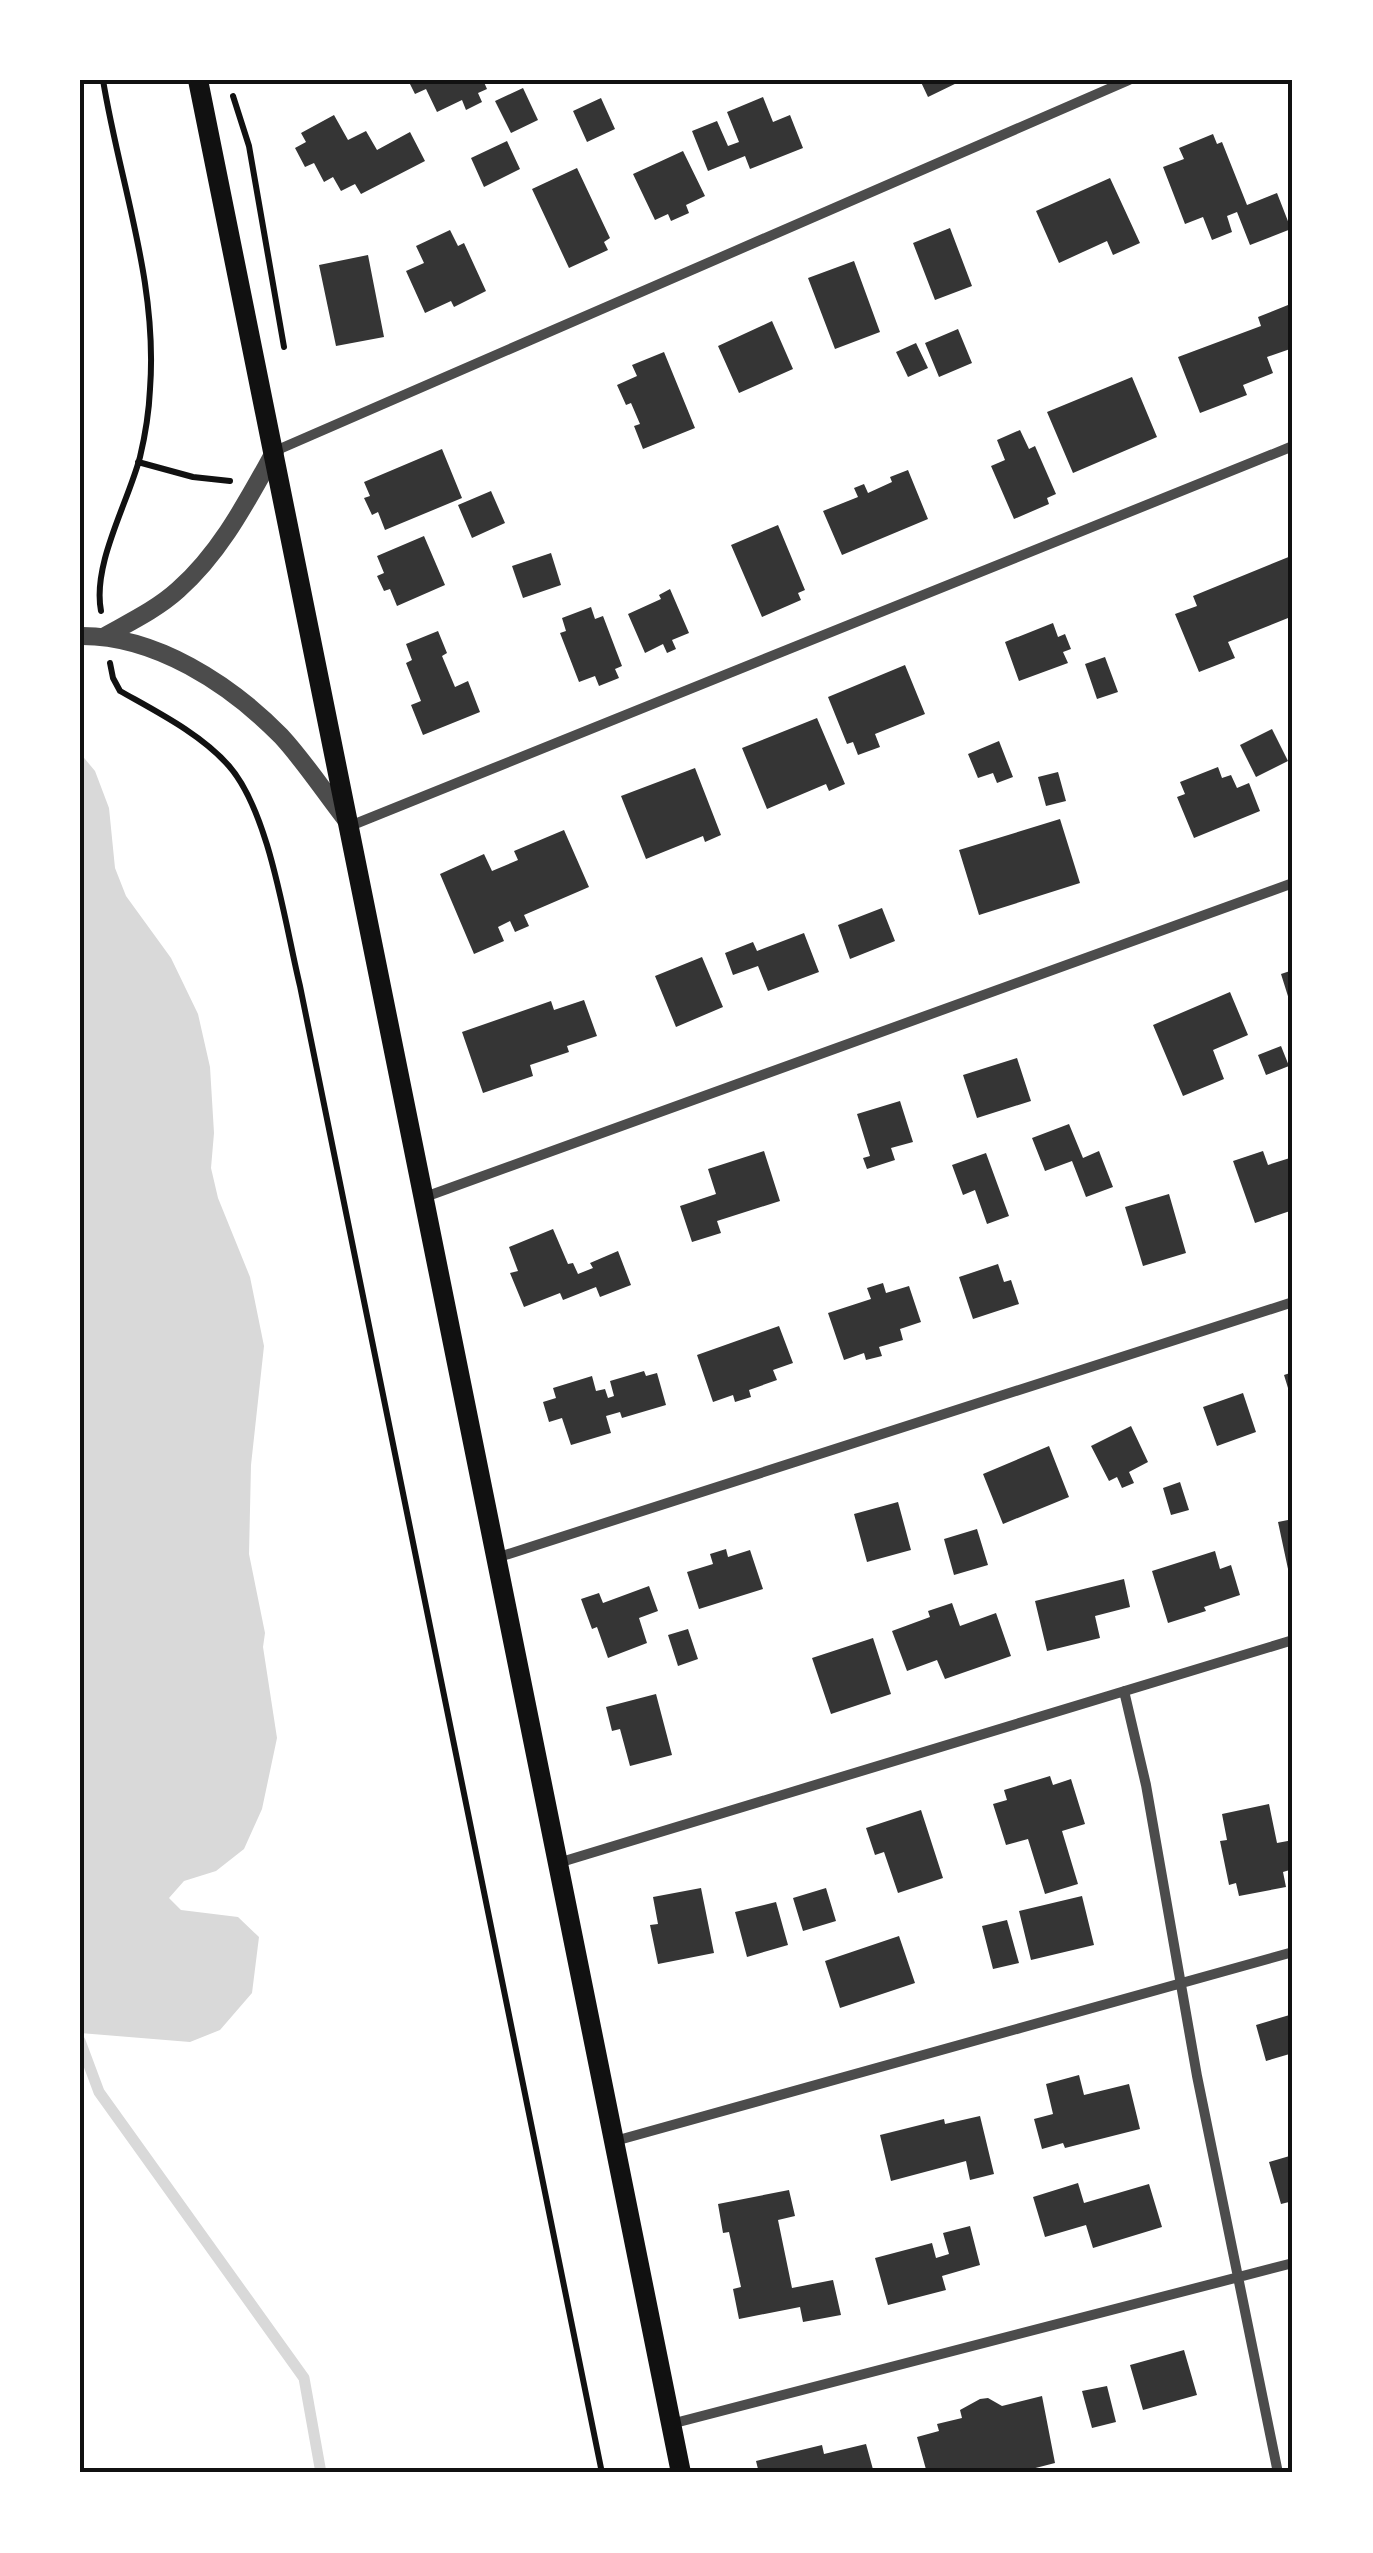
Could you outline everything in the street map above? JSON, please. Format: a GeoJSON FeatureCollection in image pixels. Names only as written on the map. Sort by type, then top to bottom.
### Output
{"type":"FeatureCollection","features":[{"type":"Feature","properties":{"kind":"main road"},"geometry":{"type":"LineString","coordinates":[[202,81],[681,2473]]}},
{"type":"Feature","properties":{"kind":"street"},"geometry":{"type":"LineString","coordinates":[[106,636],[175,593],[201,568],[236,520],[274,450],[1129,80]]}},
{"type":"Feature","properties":{"kind":"street"},"geometry":{"type":"LineString","coordinates":[[80,636],[106,636],[166,656],[228,691],[281,737],[350,826],[1293,446]]}},
{"type":"Feature","properties":{"kind":"street"},"geometry":{"type":"LineString","coordinates":[[425,1197],[1293,883]]}},
{"type":"Feature","properties":{"kind":"street"},"geometry":{"type":"LineString","coordinates":[[496,1558],[1293,1302]]}},
{"type":"Feature","properties":{"kind":"street"},"geometry":{"type":"LineString","coordinates":[[558,1863],[1293,1640]]}},
{"type":"Feature","properties":{"kind":"street"},"geometry":{"type":"LineString","coordinates":[[1124,1691],[1146,1785],[1180,1984],[1278,2473]]}},
{"type":"Feature","properties":{"kind":"street"},"geometry":{"type":"LineString","coordinates":[[613,2141],[1293,1952]]}},
{"type":"Feature","properties":{"kind":"street"},"geometry":{"type":"LineString","coordinates":[[671,2424],[1293,2263]]}},
{"type":"Feature","properties":{"kind":"path"},"geometry":{"type":"LineString","coordinates":[[103,80],[150,297],[152,337],[150,392],[140,454],[98,596],[113,678],[120,691],[208,746],[228,765],[244,786],[266,846],[300,986],[602,2473]]}},
{"type":"Feature","properties":{"kind":"path"},"geometry":{"type":"LineString","coordinates":[[228,80],[249,146],[286,361]]}},
{"type":"Feature","properties":{"kind":"shaded area"},"geometry":{"type":"Polygon","coordinates":[[[80,753],[95,771],[109,808],[115,868],[126,896],[171,958],[198,1014],[210,1067],[214,1133],[211,1168],[218,1198],[250,1277],[264,1346],[251,1465],[249,1554],[265,1633],[263,1647],[277,1738],[262,1809],[244,1849],[216,1871],[184,1881],[169,1898],[181,1910],[238,1917],[259,1937],[252,1993],[220,2030],[190,2042],[80,2033],[80,753]]]}},
{"type":"Feature","properties":{"kind":"building"},"geometry":{"type":"Polygon","coordinates":[[[408,80],[483,80],[487,89],[478,93],[482,102],[466,110],[462,100],[437,112],[426,89],[415,94],[408,80]]]}},
{"type":"Feature","properties":{"kind":"building"},"geometry":{"type":"Polygon","coordinates":[[[920,80],[963,80],[928,97],[920,80]]]}},
{"type":"Feature","properties":{"kind":"building"},"geometry":{"type":"Polygon","coordinates":[[[523,88],[538,120],[511,133],[495,101],[523,88]]]}},
{"type":"Feature","properties":{"kind":"building"},"geometry":{"type":"Polygon","coordinates":[[[763,97],[773,122],[790,115],[803,148],[750,169],[745,156],[708,171],[692,131],[717,121],[728,146],[739,142],[727,112],[763,97]]]}},
{"type":"Feature","properties":{"kind":"building"},"geometry":{"type":"Polygon","coordinates":[[[601,98],[615,129],[587,142],[573,111],[601,98]]]}},
{"type":"Feature","properties":{"kind":"building"},"geometry":{"type":"Polygon","coordinates":[[[334,115],[348,140],[366,131],[377,150],[410,132],[425,161],[361,194],[355,184],[341,191],[333,177],[324,182],[314,163],[305,167],[295,148],[306,142],[301,133],[334,115]]]}},
{"type":"Feature","properties":{"kind":"building"},"geometry":{"type":"Polygon","coordinates":[[[1213,134],[1217,144],[1222,142],[1247,205],[1277,193],[1291,229],[1250,245],[1237,212],[1227,216],[1232,232],[1212,240],[1203,217],[1185,224],[1163,167],[1184,159],[1179,148],[1213,134]]]}},
{"type":"Feature","properties":{"kind":"building"},"geometry":{"type":"Polygon","coordinates":[[[507,141],[520,169],[484,187],[471,158],[507,141]]]}},
{"type":"Feature","properties":{"kind":"building"},"geometry":{"type":"Polygon","coordinates":[[[683,151],[705,196],[686,205],[689,213],[671,221],[668,214],[655,220],[633,174],[683,151]]]}},
{"type":"Feature","properties":{"kind":"building"},"geometry":{"type":"Polygon","coordinates":[[[577,168],[610,238],[604,242],[608,250],[569,268],[532,189],[577,168]]]}},
{"type":"Feature","properties":{"kind":"building"},"geometry":{"type":"Polygon","coordinates":[[[1110,178],[1140,243],[1113,255],[1107,241],[1059,263],[1036,211],[1110,178]]]}},
{"type":"Feature","properties":{"kind":"building"},"geometry":{"type":"Polygon","coordinates":[[[950,228],[972,286],[935,300],[913,243],[950,228]]]}},
{"type":"Feature","properties":{"kind":"building"},"geometry":{"type":"Polygon","coordinates":[[[450,230],[458,246],[464,243],[486,291],[454,307],[451,301],[425,313],[406,271],[424,263],[416,246],[450,230]]]}},
{"type":"Feature","properties":{"kind":"building"},"geometry":{"type":"Polygon","coordinates":[[[368,255],[384,337],[336,346],[319,265],[368,255]]]}},
{"type":"Feature","properties":{"kind":"building"},"geometry":{"type":"Polygon","coordinates":[[[854,261],[880,332],[835,349],[808,278],[854,261]]]}},
{"type":"Feature","properties":{"kind":"building"},"geometry":{"type":"Polygon","coordinates":[[[1293,303],[1293,348],[1267,357],[1273,373],[1243,385],[1247,395],[1200,413],[1178,357],[1261,326],[1258,317],[1293,303]]]}},
{"type":"Feature","properties":{"kind":"building"},"geometry":{"type":"Polygon","coordinates":[[[772,321],[793,369],[739,393],[718,346],[772,321]]]}},
{"type":"Feature","properties":{"kind":"building"},"geometry":{"type":"Polygon","coordinates":[[[958,329],[972,363],[939,377],[925,343],[958,329]]]}},
{"type":"Feature","properties":{"kind":"building"},"geometry":{"type":"Polygon","coordinates":[[[916,343],[928,368],[908,377],[896,352],[916,343]]]}},
{"type":"Feature","properties":{"kind":"building"},"geometry":{"type":"Polygon","coordinates":[[[664,352],[695,428],[643,449],[634,426],[640,424],[617,385],[637,376],[632,365],[664,352]]]}},
{"type":"Feature","properties":{"kind":"building"},"geometry":{"type":"Polygon","coordinates":[[[1132,377],[1157,437],[1073,473],[1047,412],[1132,377]]]}},
{"type":"Feature","properties":{"kind":"building"},"geometry":{"type":"Polygon","coordinates":[[[1020,430],[1029,449],[1035,446],[1056,494],[1047,498],[1049,504],[1014,519],[991,466],[1005,460],[997,440],[1020,430]]]}},
{"type":"Feature","properties":{"kind":"building"},"geometry":{"type":"Polygon","coordinates":[[[442,449],[462,498],[385,530],[378,512],[372,515],[364,498],[370,496],[364,482],[442,449]]]}},
{"type":"Feature","properties":{"kind":"building"},"geometry":{"type":"Polygon","coordinates":[[[908,470],[928,519],[842,555],[823,511],[858,497],[854,488],[864,484],[868,493],[908,470]]]}},
{"type":"Feature","properties":{"kind":"building"},"geometry":{"type":"Polygon","coordinates":[[[491,491],[505,523],[472,538],[458,505],[491,491]]]}},
{"type":"Feature","properties":{"kind":"building"},"geometry":{"type":"Polygon","coordinates":[[[778,525],[805,590],[798,593],[801,600],[762,617],[731,545],[778,525]]]}},
{"type":"Feature","properties":{"kind":"building"},"geometry":{"type":"Polygon","coordinates":[[[424,536],[445,585],[397,606],[390,589],[384,591],[377,576],[384,573],[377,556],[424,536]]]}},
{"type":"Feature","properties":{"kind":"building"},"geometry":{"type":"Polygon","coordinates":[[[551,553],[561,585],[523,598],[512,566],[551,553]]]}},
{"type":"Feature","properties":{"kind":"building"},"geometry":{"type":"Polygon","coordinates":[[[1291,556],[1293,616],[1228,642],[1235,658],[1199,672],[1175,614],[1197,606],[1193,596],[1291,556]]]}},
{"type":"Feature","properties":{"kind":"building"},"geometry":{"type":"Polygon","coordinates":[[[670,589],[689,633],[672,640],[676,649],[667,653],[663,644],[645,653],[628,614],[661,599],[659,595],[670,589]]]}},
{"type":"Feature","properties":{"kind":"building"},"geometry":{"type":"Polygon","coordinates":[[[591,607],[595,619],[603,616],[622,666],[615,669],[619,678],[599,686],[595,676],[579,682],[560,633],[566,631],[562,618],[591,607]]]}},
{"type":"Feature","properties":{"kind":"building"},"geometry":{"type":"Polygon","coordinates":[[[1053,623],[1058,637],[1065,634],[1071,649],[1063,652],[1068,663],[1019,681],[1005,642],[1053,623]]]}},
{"type":"Feature","properties":{"kind":"building"},"geometry":{"type":"Polygon","coordinates":[[[438,631],[447,653],[442,656],[455,687],[468,681],[480,712],[423,735],[411,705],[421,701],[406,663],[412,660],[406,644],[438,631]]]}},
{"type":"Feature","properties":{"kind":"building"},"geometry":{"type":"Polygon","coordinates":[[[1105,657],[1118,692],[1097,699],[1085,664],[1105,657]]]}},
{"type":"Feature","properties":{"kind":"building"},"geometry":{"type":"Polygon","coordinates":[[[905,665],[925,714],[875,734],[880,747],[858,755],[853,742],[847,744],[828,697],[905,665]]]}},
{"type":"Feature","properties":{"kind":"building"},"geometry":{"type":"Polygon","coordinates":[[[817,718],[845,784],[829,791],[826,784],[767,809],[742,748],[817,718]]]}},
{"type":"Feature","properties":{"kind":"building"},"geometry":{"type":"Polygon","coordinates":[[[1272,729],[1288,761],[1256,777],[1240,745],[1272,729]]]}},
{"type":"Feature","properties":{"kind":"building"},"geometry":{"type":"Polygon","coordinates":[[[999,741],[1013,777],[997,783],[993,773],[978,778],[968,754],[999,741]]]}},
{"type":"Feature","properties":{"kind":"building"},"geometry":{"type":"Polygon","coordinates":[[[1218,767],[1222,778],[1231,775],[1237,788],[1249,783],[1260,811],[1194,838],[1177,797],[1185,794],[1180,782],[1218,767]]]}},
{"type":"Feature","properties":{"kind":"building"},"geometry":{"type":"Polygon","coordinates":[[[695,768],[721,835],[705,842],[703,836],[646,859],[621,796],[695,768]]]}},
{"type":"Feature","properties":{"kind":"building"},"geometry":{"type":"Polygon","coordinates":[[[1058,772],[1066,801],[1046,806],[1038,777],[1058,772]]]}},
{"type":"Feature","properties":{"kind":"building"},"geometry":{"type":"Polygon","coordinates":[[[1060,819],[1080,883],[979,915],[959,850],[1060,819]]]}},
{"type":"Feature","properties":{"kind":"building"},"geometry":{"type":"Polygon","coordinates":[[[564,830],[589,887],[524,915],[529,926],[515,932],[510,921],[498,927],[504,941],[474,954],[440,874],[484,854],[492,871],[518,860],[514,851],[564,830]]]}},
{"type":"Feature","properties":{"kind":"building"},"geometry":{"type":"Polygon","coordinates":[[[882,908],[895,941],[850,959],[838,925],[882,908]]]}},
{"type":"Feature","properties":{"kind":"building"},"geometry":{"type":"Polygon","coordinates":[[[804,933],[819,972],[768,991],[758,966],[733,975],[725,953],[753,942],[757,951],[804,933]]]}},
{"type":"Feature","properties":{"kind":"building"},"geometry":{"type":"Polygon","coordinates":[[[702,957],[723,1007],[676,1027],[655,976],[702,957]]]}},
{"type":"Feature","properties":{"kind":"building"},"geometry":{"type":"Polygon","coordinates":[[[1293,970],[1293,1009],[1292,1009],[1281,974],[1293,970]]]}},
{"type":"Feature","properties":{"kind":"building"},"geometry":{"type":"Polygon","coordinates":[[[1230,992],[1248,1035],[1213,1050],[1224,1079],[1183,1096],[1153,1025],[1230,992]]]}},
{"type":"Feature","properties":{"kind":"building"},"geometry":{"type":"Polygon","coordinates":[[[584,1000],[597,1036],[567,1046],[569,1052],[530,1065],[533,1076],[483,1093],[462,1032],[551,1001],[554,1010],[584,1000]]]}},
{"type":"Feature","properties":{"kind":"building"},"geometry":{"type":"Polygon","coordinates":[[[1281,1046],[1289,1066],[1266,1075],[1258,1055],[1281,1046]]]}},
{"type":"Feature","properties":{"kind":"building"},"geometry":{"type":"Polygon","coordinates":[[[1017,1058],[1031,1101],[977,1118],[963,1075],[1017,1058]]]}},
{"type":"Feature","properties":{"kind":"building"},"geometry":{"type":"Polygon","coordinates":[[[900,1101],[913,1142],[891,1148],[895,1160],[867,1169],[863,1158],[870,1156],[857,1114],[900,1101]]]}},
{"type":"Feature","properties":{"kind":"building"},"geometry":{"type":"Polygon","coordinates":[[[1069,1124],[1083,1158],[1099,1151],[1113,1187],[1086,1197],[1072,1161],[1045,1171],[1032,1138],[1069,1124]]]}},
{"type":"Feature","properties":{"kind":"building"},"geometry":{"type":"Polygon","coordinates":[[[764,1151],[780,1201],[717,1221],[721,1233],[692,1242],[680,1206],[716,1194],[708,1169],[764,1151]]]}},
{"type":"Feature","properties":{"kind":"building"},"geometry":{"type":"Polygon","coordinates":[[[1263,1151],[1268,1165],[1293,1157],[1293,1210],[1255,1223],[1233,1161],[1263,1151]]]}},
{"type":"Feature","properties":{"kind":"building"},"geometry":{"type":"Polygon","coordinates":[[[986,1153],[1009,1216],[987,1224],[975,1190],[963,1195],[952,1165],[986,1153]]]}},
{"type":"Feature","properties":{"kind":"building"},"geometry":{"type":"Polygon","coordinates":[[[1169,1194],[1186,1253],[1143,1266],[1125,1207],[1169,1194]]]}},
{"type":"Feature","properties":{"kind":"building"},"geometry":{"type":"Polygon","coordinates":[[[553,1229],[568,1264],[573,1263],[578,1274],[593,1268],[590,1263],[618,1251],[631,1285],[600,1297],[596,1287],[563,1300],[560,1293],[524,1307],[510,1273],[518,1271],[509,1247],[553,1229]]]}},
{"type":"Feature","properties":{"kind":"building"},"geometry":{"type":"Polygon","coordinates":[[[998,1264],[1004,1282],[1011,1280],[1019,1304],[973,1319],[959,1277],[998,1264]]]}},
{"type":"Feature","properties":{"kind":"building"},"geometry":{"type":"Polygon","coordinates":[[[883,1283],[886,1293],[909,1286],[921,1322],[900,1329],[903,1340],[879,1347],[882,1356],[866,1360],[864,1353],[844,1360],[828,1313],[871,1299],[867,1288],[883,1283]]]}},
{"type":"Feature","properties":{"kind":"building"},"geometry":{"type":"Polygon","coordinates":[[[779,1326],[793,1363],[773,1370],[777,1380],[749,1390],[751,1397],[735,1402],[733,1395],[713,1402],[697,1355],[779,1326]]]}},
{"type":"Feature","properties":{"kind":"building"},"geometry":{"type":"Polygon","coordinates":[[[644,1371],[646,1376],[657,1373],[666,1405],[622,1418],[620,1412],[606,1416],[611,1433],[571,1445],[562,1418],[549,1422],[543,1402],[556,1398],[553,1388],[592,1376],[596,1391],[605,1389],[608,1398],[614,1396],[610,1381],[644,1371]]]}},
{"type":"Feature","properties":{"kind":"building"},"geometry":{"type":"Polygon","coordinates":[[[1293,1372],[1293,1400],[1292,1401],[1284,1375],[1293,1372]]]}},
{"type":"Feature","properties":{"kind":"building"},"geometry":{"type":"Polygon","coordinates":[[[1243,1393],[1256,1432],[1217,1446],[1203,1407],[1243,1393]]]}},
{"type":"Feature","properties":{"kind":"building"},"geometry":{"type":"Polygon","coordinates":[[[1131,1426],[1148,1462],[1129,1472],[1134,1483],[1122,1488],[1117,1477],[1109,1481],[1091,1446],[1131,1426]]]}},
{"type":"Feature","properties":{"kind":"building"},"geometry":{"type":"Polygon","coordinates":[[[1049,1446],[1069,1497],[1003,1524],[983,1474],[1049,1446]]]}},
{"type":"Feature","properties":{"kind":"building"},"geometry":{"type":"Polygon","coordinates":[[[1180,1482],[1189,1510],[1171,1515],[1163,1488],[1180,1482]]]}},
{"type":"Feature","properties":{"kind":"building"},"geometry":{"type":"Polygon","coordinates":[[[898,1502],[911,1550],[867,1562],[854,1514],[898,1502]]]}},
{"type":"Feature","properties":{"kind":"building"},"geometry":{"type":"Polygon","coordinates":[[[1293,1519],[1293,1583],[1291,1583],[1278,1522],[1293,1519]]]}},
{"type":"Feature","properties":{"kind":"building"},"geometry":{"type":"Polygon","coordinates":[[[977,1529],[988,1565],[954,1575],[944,1539],[977,1529]]]}},
{"type":"Feature","properties":{"kind":"building"},"geometry":{"type":"Polygon","coordinates":[[[726,1549],[728,1557],[750,1550],[763,1589],[699,1609],[687,1572],[713,1564],[710,1554],[726,1549]]]}},
{"type":"Feature","properties":{"kind":"building"},"geometry":{"type":"Polygon","coordinates":[[[1215,1551],[1220,1569],[1231,1565],[1240,1595],[1168,1623],[1152,1571],[1215,1551]]]}},
{"type":"Feature","properties":{"kind":"building"},"geometry":{"type":"Polygon","coordinates":[[[1124,1579],[1130,1607],[1095,1616],[1100,1638],[1047,1651],[1035,1601],[1124,1579]]]}},
{"type":"Feature","properties":{"kind":"building"},"geometry":{"type":"Polygon","coordinates":[[[649,1586],[658,1611],[639,1618],[647,1643],[608,1658],[581,1599],[599,1593],[603,1603],[649,1586]]]}},
{"type":"Feature","properties":{"kind":"building"},"geometry":{"type":"Polygon","coordinates":[[[952,1603],[960,1626],[996,1613],[1011,1656],[945,1679],[937,1660],[907,1671],[892,1631],[930,1617],[928,1611],[952,1603]]]}},
{"type":"Feature","properties":{"kind":"building"},"geometry":{"type":"Polygon","coordinates":[[[688,1629],[698,1659],[678,1666],[668,1635],[688,1629]]]}},
{"type":"Feature","properties":{"kind":"building"},"geometry":{"type":"Polygon","coordinates":[[[873,1638],[891,1694],[831,1714],[812,1658],[873,1638]]]}},
{"type":"Feature","properties":{"kind":"building"},"geometry":{"type":"Polygon","coordinates":[[[656,1694],[672,1755],[630,1766],[620,1729],[612,1731],[606,1707],[656,1694]]]}},
{"type":"Feature","properties":{"kind":"building"},"geometry":{"type":"Polygon","coordinates":[[[1050,1776],[1053,1785],[1071,1779],[1085,1824],[1062,1831],[1078,1884],[1045,1894],[1028,1839],[1006,1845],[993,1804],[1007,1800],[1004,1790],[1050,1776]]]}},
{"type":"Feature","properties":{"kind":"building"},"geometry":{"type":"Polygon","coordinates":[[[1269,1804],[1277,1843],[1293,1840],[1293,1869],[1283,1872],[1286,1887],[1239,1896],[1236,1883],[1229,1885],[1220,1841],[1227,1840],[1222,1814],[1269,1804]]]}},
{"type":"Feature","properties":{"kind":"building"},"geometry":{"type":"Polygon","coordinates":[[[921,1810],[943,1878],[898,1893],[884,1852],[875,1855],[866,1828],[921,1810]]]}},
{"type":"Feature","properties":{"kind":"building"},"geometry":{"type":"Polygon","coordinates":[[[701,1888],[714,1953],[658,1964],[650,1925],[658,1924],[653,1897],[701,1888]]]}},
{"type":"Feature","properties":{"kind":"building"},"geometry":{"type":"Polygon","coordinates":[[[826,1888],[836,1921],[803,1931],[793,1898],[826,1888]]]}},
{"type":"Feature","properties":{"kind":"building"},"geometry":{"type":"Polygon","coordinates":[[[1082,1896],[1094,1945],[1031,1960],[1019,1911],[1082,1896]]]}},
{"type":"Feature","properties":{"kind":"building"},"geometry":{"type":"Polygon","coordinates":[[[776,1902],[788,1945],[747,1957],[735,1912],[776,1902]]]}},
{"type":"Feature","properties":{"kind":"building"},"geometry":{"type":"Polygon","coordinates":[[[1007,1920],[1019,1963],[993,1969],[982,1926],[1007,1920]]]}},
{"type":"Feature","properties":{"kind":"building"},"geometry":{"type":"Polygon","coordinates":[[[899,1936],[915,1983],[840,2008],[825,1961],[899,1936]]]}},
{"type":"Feature","properties":{"kind":"building"},"geometry":{"type":"Polygon","coordinates":[[[1293,2014],[1293,2053],[1266,2061],[1256,2025],[1293,2014]]]}},
{"type":"Feature","properties":{"kind":"building"},"geometry":{"type":"Polygon","coordinates":[[[1079,2075],[1084,2095],[1129,2084],[1140,2129],[1065,2148],[1063,2143],[1042,2149],[1034,2119],[1053,2114],[1046,2084],[1079,2075]]]}},
{"type":"Feature","properties":{"kind":"building"},"geometry":{"type":"Polygon","coordinates":[[[980,2116],[994,2174],[970,2180],[966,2161],[891,2181],[880,2135],[944,2119],[945,2124],[980,2116]]]}},
{"type":"Feature","properties":{"kind":"building"},"geometry":{"type":"Polygon","coordinates":[[[1293,2155],[1293,2201],[1281,2204],[1269,2162],[1293,2155]]]}},
{"type":"Feature","properties":{"kind":"building"},"geometry":{"type":"Polygon","coordinates":[[[1078,2183],[1084,2203],[1149,2184],[1162,2227],[1093,2248],[1086,2225],[1045,2237],[1033,2197],[1078,2183]]]}},
{"type":"Feature","properties":{"kind":"building"},"geometry":{"type":"Polygon","coordinates":[[[789,2190],[795,2216],[778,2220],[792,2288],[833,2280],[841,2315],[803,2322],[800,2307],[739,2319],[733,2289],[741,2287],[729,2232],[723,2233],[718,2204],[789,2190]]]}},
{"type":"Feature","properties":{"kind":"building"},"geometry":{"type":"Polygon","coordinates":[[[970,2226],[980,2265],[942,2276],[946,2290],[888,2305],[875,2258],[932,2243],[936,2258],[949,2254],[943,2233],[970,2226]]]}},
{"type":"Feature","properties":{"kind":"building"},"geometry":{"type":"Polygon","coordinates":[[[1184,2350],[1197,2395],[1143,2410],[1130,2365],[1184,2350]]]}},
{"type":"Feature","properties":{"kind":"building"},"geometry":{"type":"Polygon","coordinates":[[[1107,2386],[1116,2422],[1092,2428],[1082,2391],[1107,2386]]]}},
{"type":"Feature","properties":{"kind":"building"},"geometry":{"type":"Polygon","coordinates":[[[1042,2396],[1055,2463],[1016,2473],[927,2473],[917,2437],[939,2431],[937,2424],[962,2418],[960,2410],[980,2399],[988,2398],[1002,2406],[1042,2396]]]}},
{"type":"Feature","properties":{"kind":"building"},"geometry":{"type":"Polygon","coordinates":[[[866,2444],[874,2473],[759,2473],[756,2461],[822,2445],[824,2454],[866,2444]]]}},
{"type":"Feature","properties":{"kind":"waterway"},"geometry":{"type":"LineString","coordinates":[[80,2041],[99,2092],[304,2378],[321,2473]]}}]}
